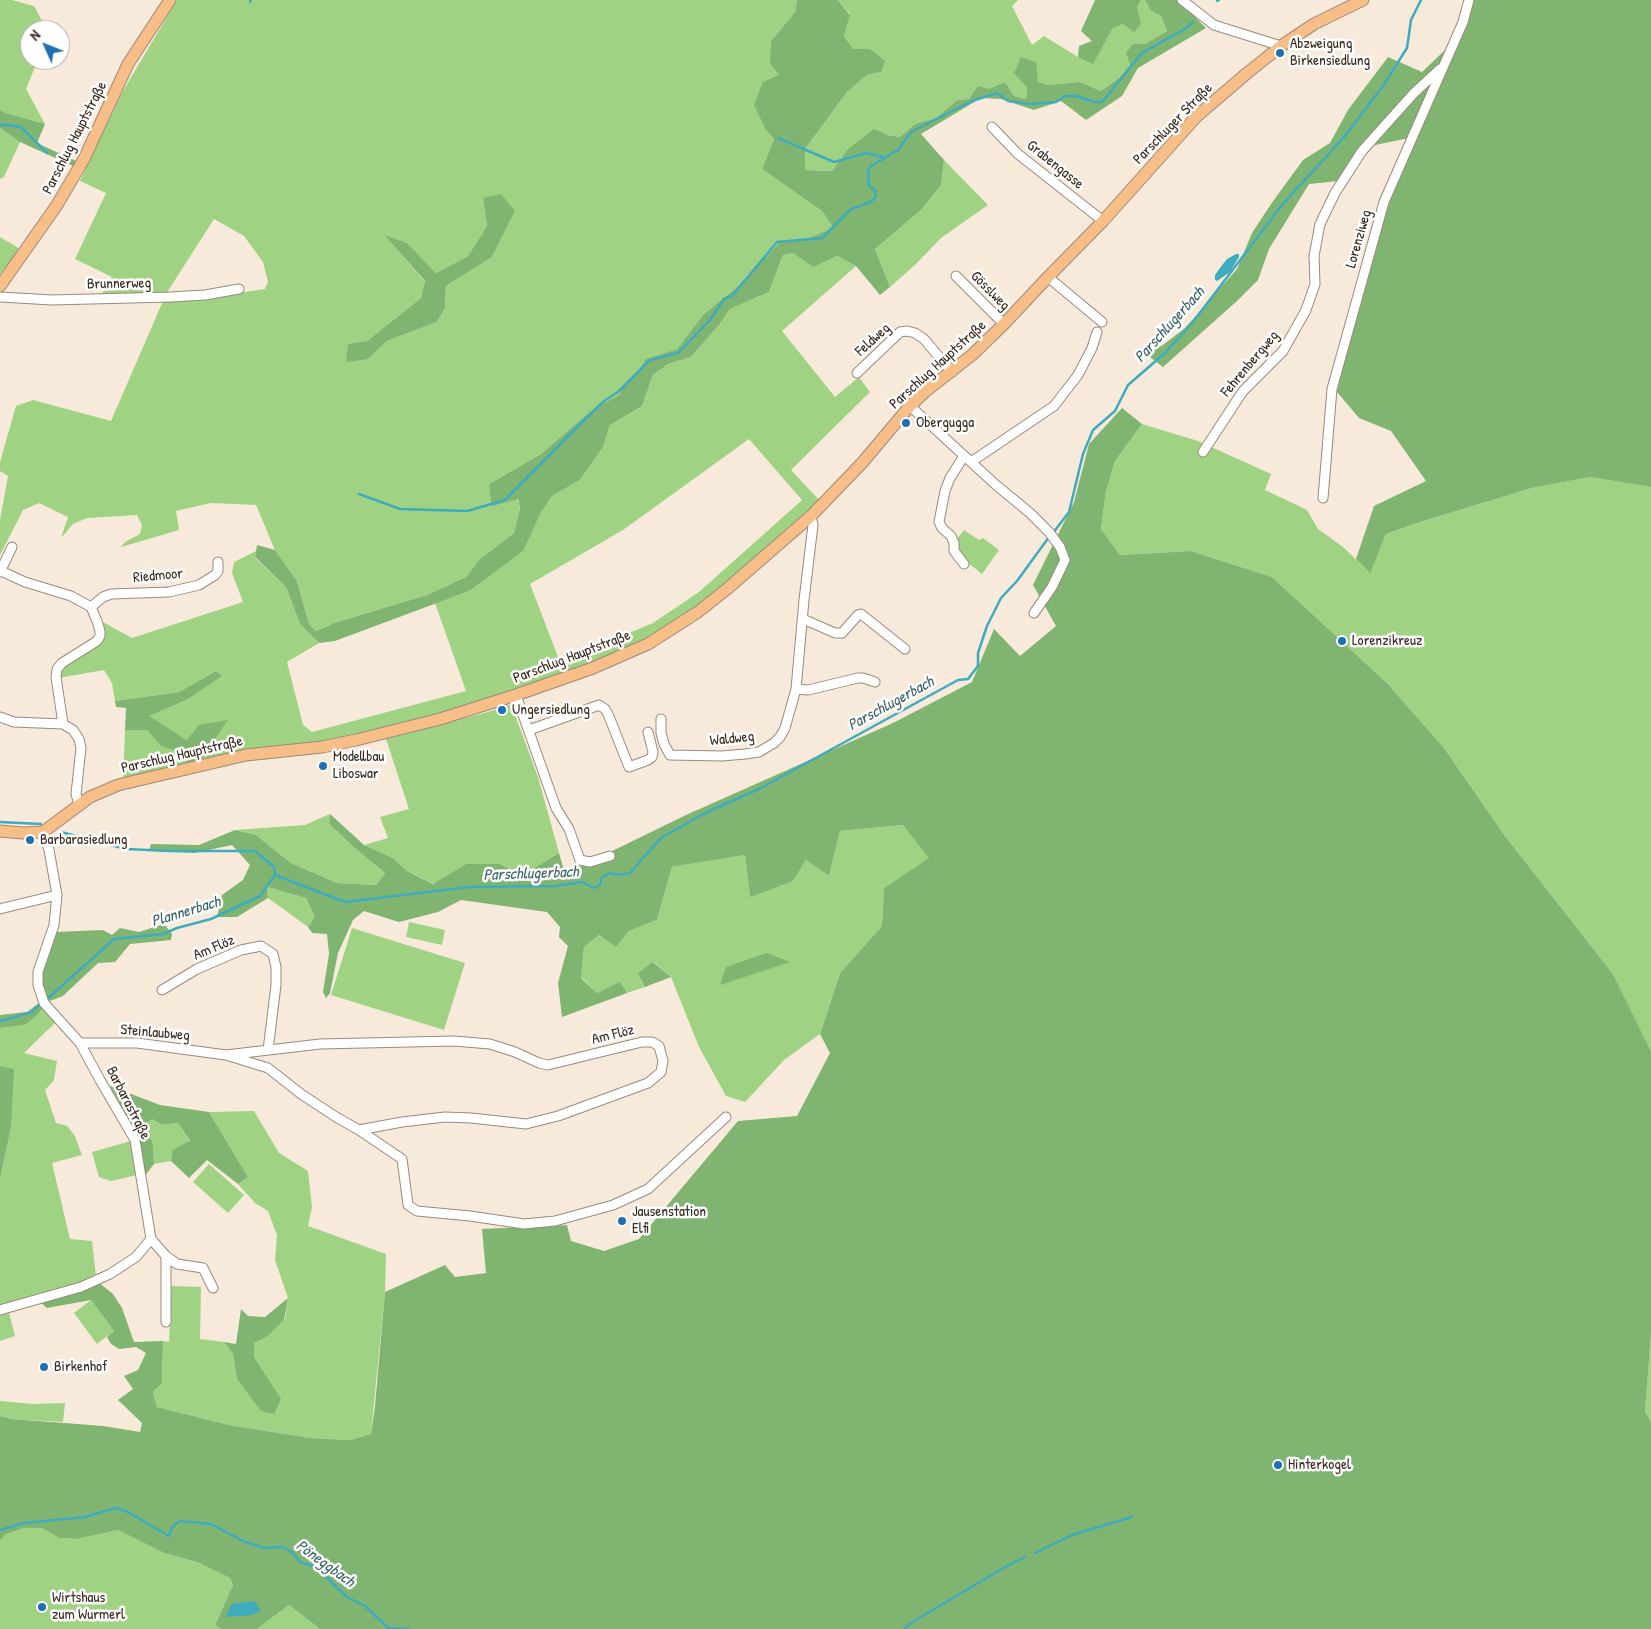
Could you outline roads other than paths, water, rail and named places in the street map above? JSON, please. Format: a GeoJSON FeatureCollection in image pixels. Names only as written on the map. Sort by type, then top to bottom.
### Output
{"type":"FeatureCollection","features":[{"type":"Feature","properties":{"kind":"main road","name":"Parschlug Hauptstraße"},"geometry":{"type":"LineString","coordinates":[[0,286],[57,206],[84,159],[128,64],[170,0]]}},
{"type":"Feature","properties":{"kind":"main road","name":"Parschluger Straße"},"geometry":{"type":"LineString","coordinates":[[1048,276],[1103,221],[1197,116],[1281,46],[1314,24],[1363,0]]}},
{"type":"Feature","properties":{"kind":"main road","name":"Parschlug Hauptstraße"},"geometry":{"type":"LineString","coordinates":[[43,832],[79,804],[103,790],[246,755],[322,747],[440,719],[594,668],[648,644],[698,612],[811,516],[862,463],[910,406],[972,355],[1004,324],[1048,276]]}},
{"type":"Feature","properties":{"kind":"main road"},"geometry":{"type":"LineString","coordinates":[[0,831],[43,832]]}},
{"type":"Feature","properties":{"kind":"street"},"geometry":{"type":"LineString","coordinates":[[1182,0],[1192,10],[1214,25],[1281,46]]}},
{"type":"Feature","properties":{"kind":"street","name":"Lorenziweg"},"geometry":{"type":"LineString","coordinates":[[1323,498],[1332,389],[1384,202],[1463,22],[1468,0]]}},
{"type":"Feature","properties":{"kind":"street","name":"Fehrenbergweg"},"geometry":{"type":"LineString","coordinates":[[1203,452],[1243,391],[1283,351],[1306,310],[1315,284],[1314,256],[1320,224],[1335,194],[1362,151],[1414,93],[1443,66]]}},
{"type":"Feature","properties":{"kind":"street","name":"Grabengasse"},"geometry":{"type":"LineString","coordinates":[[992,127],[1018,154],[1103,221]]}},
{"type":"Feature","properties":{"kind":"street","name":"Gösslweg"},"geometry":{"type":"LineString","coordinates":[[956,276],[1004,324]]}},
{"type":"Feature","properties":{"kind":"street"},"geometry":{"type":"LineString","coordinates":[[1048,276],[1102,322]]}},
{"type":"Feature","properties":{"kind":"street","name":"Brunnerweg"},"geometry":{"type":"LineString","coordinates":[[0,297],[52,300],[170,297],[205,295],[239,289]]}},
{"type":"Feature","properties":{"kind":"street","name":"Feldweg"},"geometry":{"type":"LineString","coordinates":[[857,374],[900,332],[907,331],[915,333],[924,340],[952,372]]}},
{"type":"Feature","properties":{"kind":"street"},"geometry":{"type":"LineString","coordinates":[[964,564],[954,551],[954,543],[951,536],[942,528],[939,522],[945,491],[950,478],[967,459],[1054,406],[1078,375],[1092,348],[1097,332]]}},
{"type":"Feature","properties":{"kind":"street"},"geometry":{"type":"LineString","coordinates":[[910,406],[1050,535],[1060,547],[1065,560],[1052,587],[1034,613]]}},
{"type":"Feature","properties":{"kind":"street","name":"Waldweg"},"geometry":{"type":"LineString","coordinates":[[661,719],[661,733],[670,755],[722,756],[759,752],[780,737],[788,719],[796,689],[813,526],[811,516]]}},
{"type":"Feature","properties":{"kind":"street"},"geometry":{"type":"LineString","coordinates":[[12,548],[0,572],[24,582],[71,596],[91,607],[98,621],[100,636],[96,641],[62,663],[57,669],[56,677],[63,724]]}},
{"type":"Feature","properties":{"kind":"street","name":"Riedmoor"},"geometry":{"type":"LineString","coordinates":[[91,607],[111,594],[169,592],[198,585],[216,575],[218,562]]}},
{"type":"Feature","properties":{"kind":"street"},"geometry":{"type":"LineString","coordinates":[[803,619],[836,633],[842,633],[861,614],[905,648]]}},
{"type":"Feature","properties":{"kind":"street"},"geometry":{"type":"LineString","coordinates":[[796,689],[808,690],[858,678],[875,682]]}},
{"type":"Feature","properties":{"kind":"street"},"geometry":{"type":"LineString","coordinates":[[516,695],[556,808],[569,829],[580,860],[590,862],[610,856]]}},
{"type":"Feature","properties":{"kind":"street"},"geometry":{"type":"LineString","coordinates":[[528,730],[599,705],[608,714],[629,767],[652,757],[653,752],[648,732]]}},
{"type":"Feature","properties":{"kind":"street"},"geometry":{"type":"LineString","coordinates":[[0,717],[14,722],[63,724],[72,730],[79,739],[81,748],[76,794],[79,804]]}},
{"type":"Feature","properties":{"kind":"street","name":"Barbarastraße"},"geometry":{"type":"LineString","coordinates":[[43,832],[50,850],[57,894],[54,925],[38,972],[38,985],[43,1001],[80,1042],[135,1140],[151,1239]]}},
{"type":"Feature","properties":{"kind":"street"},"geometry":{"type":"LineString","coordinates":[[0,909],[57,894]]}},
{"type":"Feature","properties":{"kind":"street","name":"Am Flöz"},"geometry":{"type":"LineString","coordinates":[[162,990],[197,970],[241,950],[261,946],[273,954],[276,967],[276,985],[268,1050]]}},
{"type":"Feature","properties":{"kind":"street","name":"Am Flöz"},"geometry":{"type":"LineString","coordinates":[[226,1055],[320,1044],[454,1041],[490,1044],[548,1065],[642,1042],[652,1042],[658,1046],[663,1061],[662,1072],[648,1083],[558,1116],[526,1124],[445,1117],[359,1130]]}},
{"type":"Feature","properties":{"kind":"street","name":"Steinlaubweg"},"geometry":{"type":"LineString","coordinates":[[80,1042],[137,1042],[226,1055]]}},
{"type":"Feature","properties":{"kind":"street"},"geometry":{"type":"LineString","coordinates":[[226,1055],[268,1068],[336,1118],[359,1130],[402,1158],[408,1205],[417,1211],[524,1224],[555,1221],[613,1205],[648,1189],[726,1117]]}},
{"type":"Feature","properties":{"kind":"street"},"geometry":{"type":"LineString","coordinates":[[0,1310],[81,1287],[110,1274],[136,1257],[151,1239],[166,1256],[177,1264],[203,1268],[212,1288]]}},
{"type":"Feature","properties":{"kind":"street"},"geometry":{"type":"LineString","coordinates":[[166,1256],[166,1322]]}},
{"type":"Feature","properties":{"kind":"water"},"geometry":{"type":"Polygon","coordinates":[[[1239,254],[1239,257],[1230,272],[1217,281],[1215,280],[1215,275],[1227,259],[1239,254]]]}},
{"type":"Feature","properties":{"kind":"water"},"geometry":{"type":"Polygon","coordinates":[[[254,1601],[261,1610],[252,1615],[225,1617],[232,1604],[254,1601]]]}},
{"type":"Feature","properties":{"kind":"waterway","name":"Parschlugerbach"},"geometry":{"type":"LineString","coordinates":[[1053,533],[1069,512],[1083,454],[1093,430],[1115,411],[1128,385],[1165,353],[1193,322],[1282,205],[1344,137],[1383,86],[1407,48],[1411,20],[1421,0]]}},
{"type":"Feature","properties":{"kind":"waterway"},"geometry":{"type":"LineString","coordinates":[[359,494],[400,509],[467,511],[505,500],[580,424],[604,401],[618,392],[650,360],[678,353],[710,320],[724,299],[732,296],[777,242],[822,238],[851,209],[871,202],[876,196],[875,190],[869,186],[868,171],[871,166],[898,150],[911,132],[972,101],[997,93],[1008,101],[1030,104],[1056,102],[1065,96],[1076,96],[1095,102],[1102,102],[1142,53],[1185,29],[1193,22]]}},
{"type":"Feature","properties":{"kind":"waterway"},"geometry":{"type":"LineString","coordinates":[[0,125],[21,127],[47,153]]}},
{"type":"Feature","properties":{"kind":"waterway"},"geometry":{"type":"LineString","coordinates":[[778,138],[834,162],[866,153],[883,157]]}},
{"type":"Feature","properties":{"kind":"waterway","name":"Parschlugerbach"},"geometry":{"type":"LineString","coordinates":[[61,832],[126,849],[255,851],[274,867],[275,875],[345,902],[469,887],[555,886],[582,882],[594,888],[600,885],[602,877],[610,873],[618,875],[630,873],[661,838],[705,813],[759,789],[958,680],[968,679],[978,666],[978,653],[987,626],[1001,598],[1017,581],[1049,537]]}},
{"type":"Feature","properties":{"kind":"waterway","name":"Parschlugerbach"},"geometry":{"type":"LineString","coordinates":[[0,822],[41,824]]}},
{"type":"Feature","properties":{"kind":"waterway","name":"Plannerbach"},"geometry":{"type":"LineString","coordinates":[[46,1000],[114,939],[163,934],[177,928],[211,919],[260,896],[275,875]]}},
{"type":"Feature","properties":{"kind":"waterway","name":"Plannerbach"},"geometry":{"type":"LineString","coordinates":[[0,1021],[32,1012],[41,1003]]}},
{"type":"Feature","properties":{"kind":"waterway","name":"Pöneggbach"},"geometry":{"type":"LineString","coordinates":[[0,1530],[24,1523],[85,1517],[116,1508],[128,1512],[169,1536],[173,1526],[180,1521],[211,1524],[243,1541],[264,1548],[283,1547],[293,1553],[300,1562],[313,1566],[347,1597],[365,1606],[388,1628],[410,1629]]}},
{"type":"Feature","properties":{"kind":"waterway"},"geometry":{"type":"LineString","coordinates":[[1035,1553],[1072,1535],[1132,1517]]}},
{"type":"Feature","properties":{"kind":"waterway"},"geometry":{"type":"LineString","coordinates":[[904,1629],[1005,1567],[1025,1557]]}},
{"type":"Feature","properties":{"kind":"place","name":"Abzweigung Birkensiedlung"},"geometry":{"type":"Point","coordinates":[1280,53]}},
{"type":"Feature","properties":{"kind":"place","name":"Obergugga"},"geometry":{"type":"Point","coordinates":[906,423]}},
{"type":"Feature","properties":{"kind":"place","name":"Lorenzikreuz"},"geometry":{"type":"Point","coordinates":[1342,641]}},
{"type":"Feature","properties":{"kind":"place","name":"Ungersiedlung"},"geometry":{"type":"Point","coordinates":[502,710]}},
{"type":"Feature","properties":{"kind":"place","name":"Modellbau Liboswar"},"geometry":{"type":"Point","coordinates":[323,766]}},
{"type":"Feature","properties":{"kind":"place","name":"Barbarasiedlung"},"geometry":{"type":"Point","coordinates":[30,840]}},
{"type":"Feature","properties":{"kind":"place","name":"Jausenstation Elfi"},"geometry":{"type":"Point","coordinates":[622,1221]}},
{"type":"Feature","properties":{"kind":"place","name":"Birkenhof"},"geometry":{"type":"Point","coordinates":[44,1367]}},
{"type":"Feature","properties":{"kind":"place","name":"Hinterkogel"},"geometry":{"type":"Point","coordinates":[1278,1465]}},
{"type":"Feature","properties":{"kind":"place","name":"Wirtshaus zum Wurmerl"},"geometry":{"type":"Point","coordinates":[42,1607]}}]}
